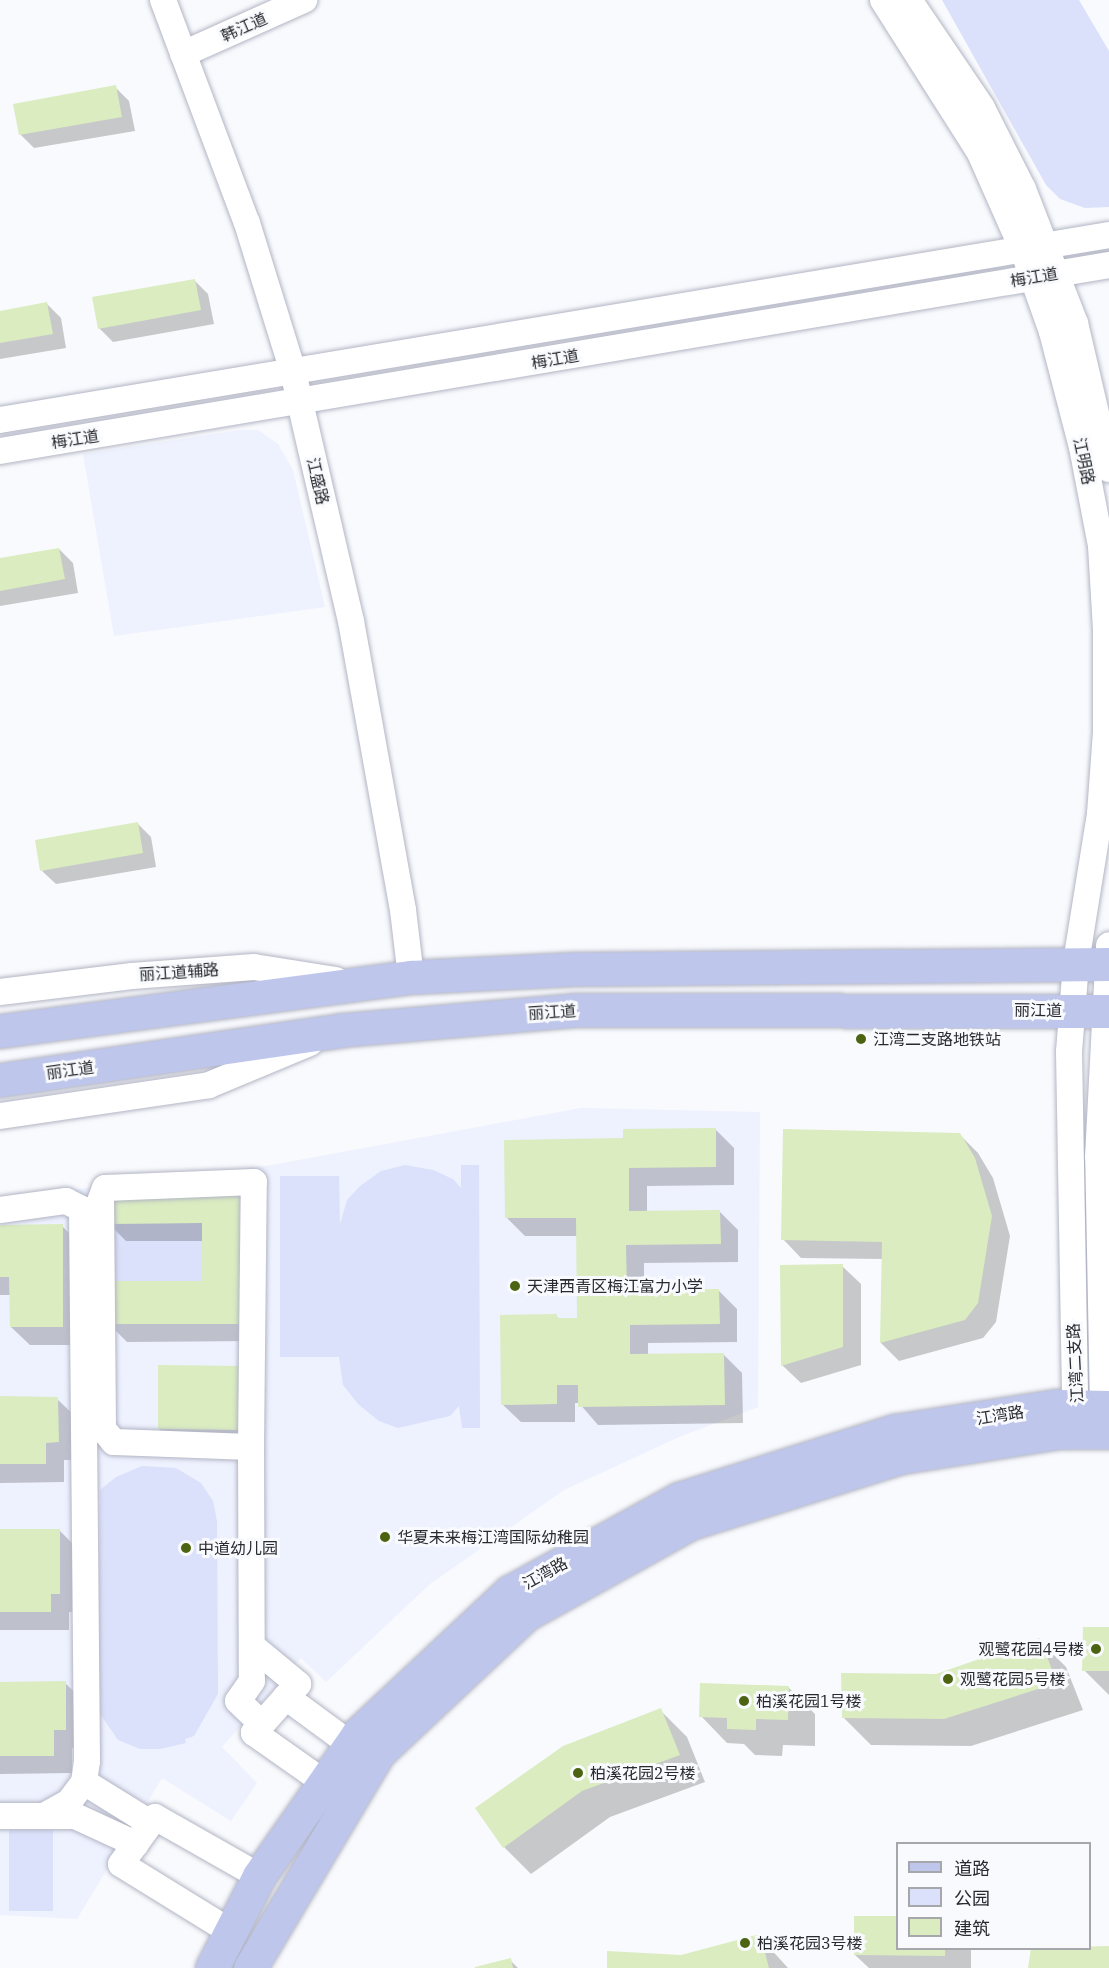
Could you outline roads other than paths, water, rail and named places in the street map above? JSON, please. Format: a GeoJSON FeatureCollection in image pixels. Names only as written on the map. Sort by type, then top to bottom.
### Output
{"type":"FeatureCollection","features":[{"type":"Feature","properties":{"kind":"main road"},"geometry":{"type":"LineString","coordinates":[[0,1031],[411,977],[586,969],[1100,959]]}},
{"type":"Feature","properties":{"kind":"main road","name":"丽江道"},"geometry":{"type":"LineString","coordinates":[[0,1080],[342,1030],[575,1010],[1107,1011]]}},
{"type":"Feature","properties":{"kind":"main road","name":"江湾路"},"geometry":{"type":"LineString","coordinates":[[212,1968],[259,1876],[351,1745],[510,1592],[679,1499],[895,1431],[1057,1406],[1097,1417]]}},
{"type":"Feature","properties":{"kind":"main road","name":"江湾路"},"geometry":{"type":"LineString","coordinates":[[250,1968],[379,1752],[526,1614],[690,1523],[901,1456],[1059,1432],[1097,1417]]}},
{"type":"Feature","properties":{"kind":"street","name":"江盛路"},"geometry":{"type":"LineString","coordinates":[[163,0],[247,223],[293,372],[351,621],[403,910],[411,977]]}},
{"type":"Feature","properties":{"kind":"street","name":"韩江道"},"geometry":{"type":"LineString","coordinates":[[183,54],[304,0]]}},
{"type":"Feature","properties":{"kind":"street","name":"江明路"},"geometry":{"type":"LineString","coordinates":[[883,0],[980,153],[1035,248]]}},
{"type":"Feature","properties":{"kind":"street","name":"江明路"},"geometry":{"type":"LineString","coordinates":[[909,0],[982,108],[1045,275],[1082,447],[1101,546],[1106,620],[1106,732],[1100,814],[1100,959]]}},
{"type":"Feature","properties":{"kind":"street","name":"梅江道"},"geometry":{"type":"LineString","coordinates":[[0,420],[1109,235]]}},
{"type":"Feature","properties":{"kind":"street","name":"梅江道"},"geometry":{"type":"LineString","coordinates":[[0,452],[1109,265]]}},
{"type":"Feature","properties":{"kind":"street","name":"江明路"},"geometry":{"type":"LineString","coordinates":[[1045,275],[1075,323],[1109,469]]}},
{"type":"Feature","properties":{"kind":"street","name":"江湾二支路"},"geometry":{"type":"LineString","coordinates":[[1097,1417],[1070,1155],[1072,1010],[1100,959]]}},
{"type":"Feature","properties":{"kind":"street","name":"江湾二支路"},"geometry":{"type":"LineString","coordinates":[[1097,1417],[1098,1157],[1107,1011],[1100,959]]}},
{"type":"Feature","properties":{"kind":"street","name":"丽江道辅路"},"geometry":{"type":"LineString","coordinates":[[0,992],[132,976],[254,968],[357,983]]}},
{"type":"Feature","properties":{"kind":"street"},"geometry":{"type":"LineString","coordinates":[[0,1116],[209,1085],[342,1030]]}},
{"type":"Feature","properties":{"kind":"street"},"geometry":{"type":"LineString","coordinates":[[251,1448],[114,1442],[103,1429],[101,1198],[105,1188],[254,1182],[251,1448],[252,1681],[238,1701],[262,1724]]}},
{"type":"Feature","properties":{"kind":"street"},"geometry":{"type":"LineString","coordinates":[[0,1210],[66,1201],[82,1209],[87,1761],[84,1782],[69,1802],[44,1816]]}},
{"type":"Feature","properties":{"kind":"street"},"geometry":{"type":"LineString","coordinates":[[252,1646],[298,1684],[254,1733],[325,1782]]}},
{"type":"Feature","properties":{"kind":"street"},"geometry":{"type":"LineString","coordinates":[[286,1697],[351,1745]]}},
{"type":"Feature","properties":{"kind":"street"},"geometry":{"type":"LineString","coordinates":[[84,1782],[150,1823]]}},
{"type":"Feature","properties":{"kind":"street"},"geometry":{"type":"LineString","coordinates":[[0,1816],[75,1816],[136,1844]]}},
{"type":"Feature","properties":{"kind":"street"},"geometry":{"type":"LineString","coordinates":[[231,1932],[121,1864],[155,1817],[259,1876]]}},
{"type":"Feature","properties":{"kind":"place","name":"江湾二支路地铁站"},"geometry":{"type":"Point","coordinates":[861,1039]}},
{"type":"Feature","properties":{"kind":"place","name":"天津西青区梅江富力小学"},"geometry":{"type":"Point","coordinates":[515,1286]}},
{"type":"Feature","properties":{"kind":"place","name":"华夏未来梅江湾国际幼稚园"},"geometry":{"type":"Point","coordinates":[385,1537]}},
{"type":"Feature","properties":{"kind":"place","name":"中道幼儿园"},"geometry":{"type":"Point","coordinates":[186,1548]}},
{"type":"Feature","properties":{"kind":"place","name":"观鹭花园4号楼"},"geometry":{"type":"Point","coordinates":[1096,1649]}},
{"type":"Feature","properties":{"kind":"place","name":"观鹭花园5号楼"},"geometry":{"type":"Point","coordinates":[948,1679]}},
{"type":"Feature","properties":{"kind":"place","name":"柏溪花园1号楼"},"geometry":{"type":"Point","coordinates":[744,1701]}},
{"type":"Feature","properties":{"kind":"place","name":"柏溪花园2号楼"},"geometry":{"type":"Point","coordinates":[578,1773]}},
{"type":"Feature","properties":{"kind":"place","name":"柏溪花园3号楼"},"geometry":{"type":"Point","coordinates":[745,1943]}}]}
